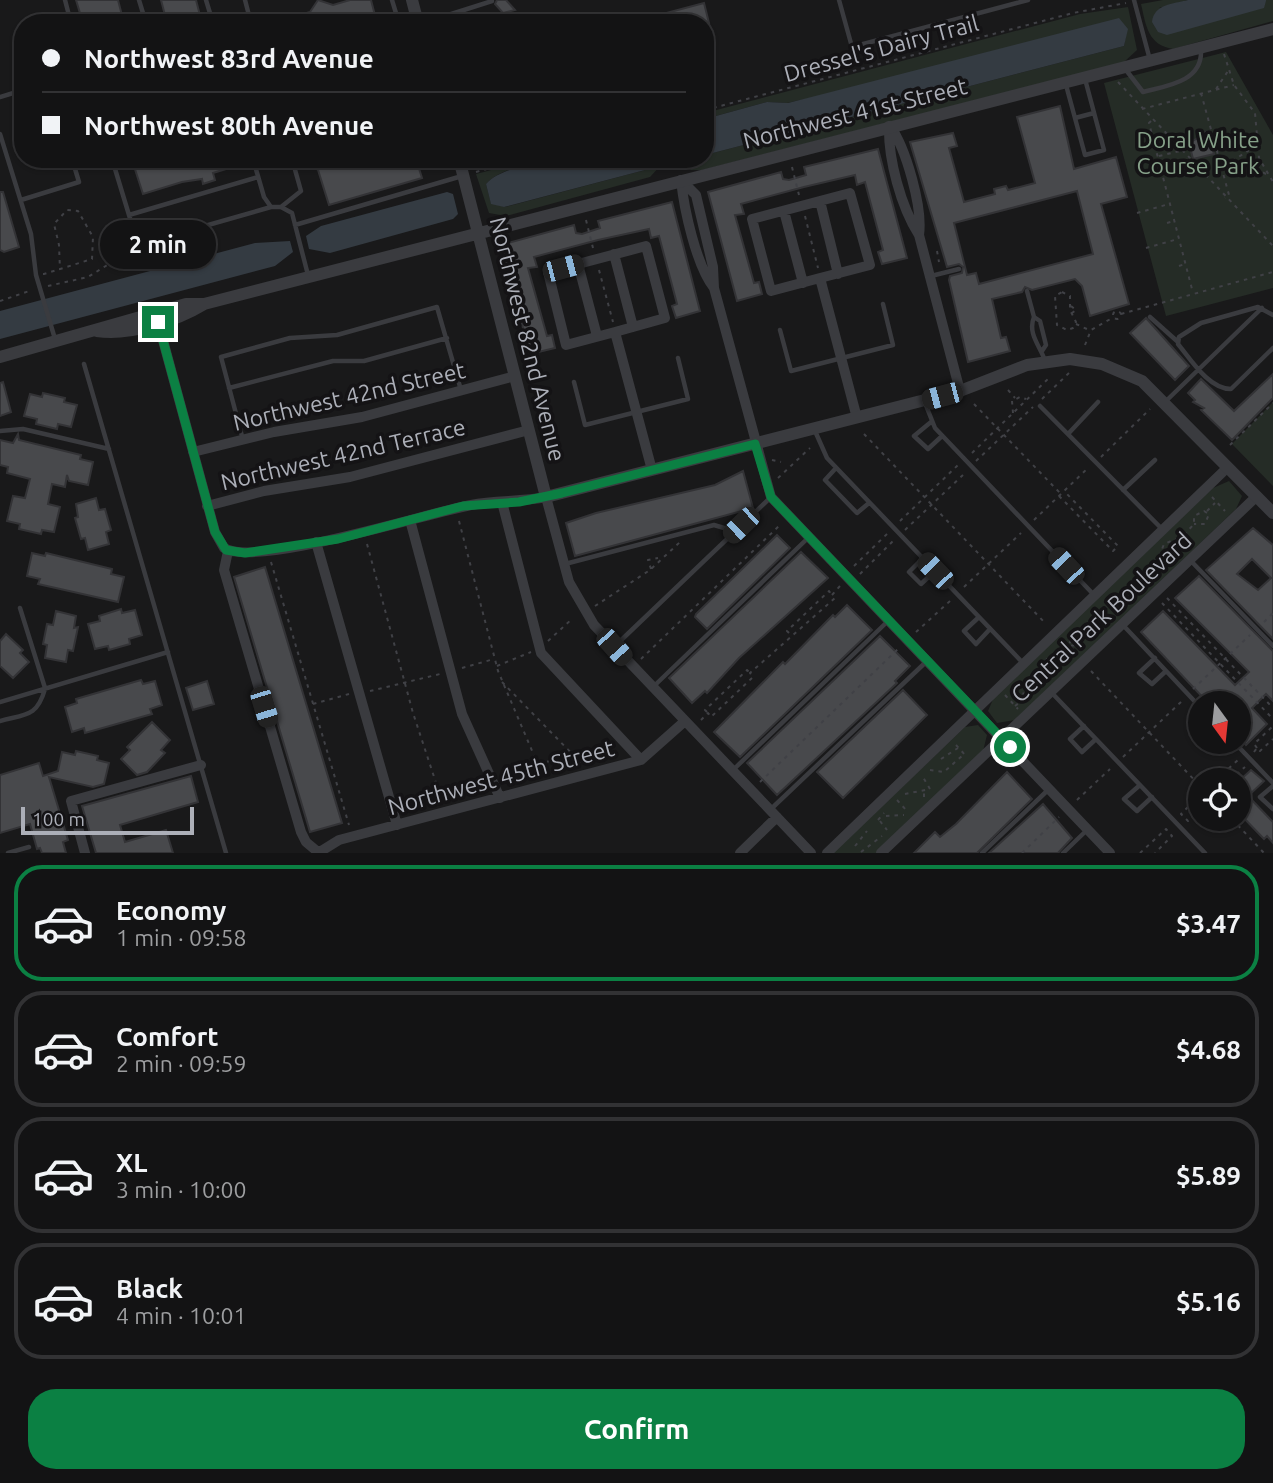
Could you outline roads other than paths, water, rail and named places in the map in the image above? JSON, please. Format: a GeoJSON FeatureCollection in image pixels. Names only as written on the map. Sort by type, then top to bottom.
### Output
{"type":"FeatureCollection","features":[{"type":"Feature","properties":{"kind":"street","name":"Northwest 41st Street"},"geometry":{"type":"LineString","coordinates":[[97,331],[110,324],[186,304],[204,304],[1273,29]]}},
{"type":"Feature","properties":{"kind":"street"},"geometry":{"type":"LineString","coordinates":[[889,126],[901,141],[918,211],[919,235],[960,391]]}},
{"type":"Feature","properties":{"kind":"street","name":"Northwest 82nd Avenue"},"geometry":{"type":"LineString","coordinates":[[462,168],[563,565],[582,609],[652,688],[811,853]]}},
{"type":"Feature","properties":{"kind":"street"},"geometry":{"type":"LineString","coordinates":[[681,180],[696,195],[713,267],[713,288],[771,497],[1110,853]]}},
{"type":"Feature","properties":{"kind":"street"},"geometry":{"type":"LineString","coordinates":[[850,193],[870,265],[838,274],[819,274],[803,283],[771,291],[752,219],[784,211],[850,193]]}},
{"type":"Feature","properties":{"kind":"street"},"geometry":{"type":"LineString","coordinates":[[820,201],[838,274]]}},
{"type":"Feature","properties":{"kind":"street"},"geometry":{"type":"LineString","coordinates":[[784,211],[803,283]]}},
{"type":"Feature","properties":{"kind":"street"},"geometry":{"type":"LineString","coordinates":[[646,246],[666,318],[633,327],[614,327],[597,336],[566,345],[548,272],[578,264],[646,246]]}},
{"type":"Feature","properties":{"kind":"street"},"geometry":{"type":"LineString","coordinates":[[614,254],[633,327]]}},
{"type":"Feature","properties":{"kind":"street"},"geometry":{"type":"LineString","coordinates":[[578,264],[597,336]]}},
{"type":"Feature","properties":{"kind":"street"},"geometry":{"type":"LineString","coordinates":[[819,274],[857,418]]}},
{"type":"Feature","properties":{"kind":"street","name":"Northwest 41st Street"},"geometry":{"type":"LineString","coordinates":[[0,357],[55,338],[97,331],[113,333],[158,322],[189,313],[204,304]]}},
{"type":"Feature","properties":{"kind":"street"},"geometry":{"type":"LineString","coordinates":[[158,322],[207,506],[218,541],[228,551],[245,553],[316,542],[463,506],[546,497],[960,391],[1044,356],[1102,364],[1142,381],[1166,402],[1273,513]]}},
{"type":"Feature","properties":{"kind":"street"},"geometry":{"type":"LineString","coordinates":[[614,327],[652,470]]}},
{"type":"Feature","properties":{"kind":"street","name":"Northwest 42nd Street"},"geometry":{"type":"LineString","coordinates":[[192,453],[243,440],[350,420],[515,376]]}},
{"type":"Feature","properties":{"kind":"street","name":"Northwest 42nd Terrace"},"geometry":{"type":"LineString","coordinates":[[207,506],[264,491],[349,477],[529,430]]}},
{"type":"Feature","properties":{"kind":"street","name":"Central Park Boulevard"},"geometry":{"type":"LineString","coordinates":[[827,853],[1228,467]]}},
{"type":"Feature","properties":{"kind":"street","name":"Central Park Boulevard"},"geometry":{"type":"LineString","coordinates":[[881,853],[1257,496]]}},
{"type":"Feature","properties":{"kind":"street"},"geometry":{"type":"LineString","coordinates":[[502,502],[541,653],[641,760]]}},
{"type":"Feature","properties":{"kind":"street"},"geometry":{"type":"LineString","coordinates":[[410,520],[462,714],[500,798]]}},
{"type":"Feature","properties":{"kind":"street"},"geometry":{"type":"LineString","coordinates":[[316,542],[397,825]]}},
{"type":"Feature","properties":{"kind":"street"},"geometry":{"type":"LineString","coordinates":[[228,551],[225,570],[301,832],[306,842],[318,853]]}},
{"type":"Feature","properties":{"kind":"street","name":"Northwest 45th Street"},"geometry":{"type":"LineString","coordinates":[[318,853],[332,842],[641,760],[685,721]]}},
{"type":"Feature","properties":{"kind":"street"},"geometry":{"type":"LineString","coordinates":[[85,853],[71,801],[201,765]]}},
{"type":"Feature","properties":{"kind":"street"},"geometry":{"type":"LineString","coordinates":[[740,853],[774,813]]}},
{"type":"Feature","properties":{"kind":"lane"},"geometry":{"type":"LineString","coordinates":[[839,0],[852,47],[1028,0]]}},
{"type":"Feature","properties":{"kind":"lane"},"geometry":{"type":"LineString","coordinates":[[451,14],[492,1]]}},
{"type":"Feature","properties":{"kind":"lane"},"geometry":{"type":"LineString","coordinates":[[1135,1],[1150,60]]}},
{"type":"Feature","properties":{"kind":"lane"},"geometry":{"type":"LineString","coordinates":[[1125,66],[1143,92],[1185,81],[1201,60],[1201,47]]}},
{"type":"Feature","properties":{"kind":"lane"},"geometry":{"type":"LineString","coordinates":[[1065,81],[1085,155],[1104,150],[1084,76]]}},
{"type":"Feature","properties":{"kind":"lane"},"geometry":{"type":"LineString","coordinates":[[1075,118],[1094,113]]}},
{"type":"Feature","properties":{"kind":"lane"},"geometry":{"type":"LineString","coordinates":[[0,134],[22,200],[33,242],[41,292],[55,338]]}},
{"type":"Feature","properties":{"kind":"lane"},"geometry":{"type":"LineString","coordinates":[[22,200],[79,182],[75,168]]}},
{"type":"Feature","properties":{"kind":"lane"},"geometry":{"type":"LineString","coordinates":[[115,168],[138,245],[271,207],[281,207],[292,213],[308,276]]}},
{"type":"Feature","properties":{"kind":"lane"},"geometry":{"type":"LineString","coordinates":[[256,168],[271,207]]}},
{"type":"Feature","properties":{"kind":"lane"},"geometry":{"type":"LineString","coordinates":[[281,207],[301,191],[295,168]]}},
{"type":"Feature","properties":{"kind":"lane"},"geometry":{"type":"LineString","coordinates":[[295,225],[464,175]]}},
{"type":"Feature","properties":{"kind":"lane"},"geometry":{"type":"LineString","coordinates":[[129,215],[258,177]]}},
{"type":"Feature","properties":{"kind":"lane"},"geometry":{"type":"LineString","coordinates":[[930,277],[959,269]]}},
{"type":"Feature","properties":{"kind":"lane"},"geometry":{"type":"LineString","coordinates":[[1027,291],[1034,317],[1031,324],[1037,346],[1044,356]]}},
{"type":"Feature","properties":{"kind":"lane"},"geometry":{"type":"LineString","coordinates":[[780,330],[791,371],[893,345],[883,304]]}},
{"type":"Feature","properties":{"kind":"lane"},"geometry":{"type":"LineString","coordinates":[[243,440],[221,357],[290,338],[337,335],[437,307],[461,391]]}},
{"type":"Feature","properties":{"kind":"lane"},"geometry":{"type":"LineString","coordinates":[[1178,342],[1179,337],[1201,323],[1262,308],[1273,315]]}},
{"type":"Feature","properties":{"kind":"lane"},"geometry":{"type":"LineString","coordinates":[[1166,402],[1262,308]]}},
{"type":"Feature","properties":{"kind":"lane"},"geometry":{"type":"LineString","coordinates":[[1034,317],[1040,321],[1046,345],[1044,356]]}},
{"type":"Feature","properties":{"kind":"lane"},"geometry":{"type":"LineString","coordinates":[[1150,317],[1178,342],[1197,369],[1222,389],[1231,389],[1273,348]]}},
{"type":"Feature","properties":{"kind":"lane"},"geometry":{"type":"LineString","coordinates":[[229,388],[333,361],[364,361],[447,338]]}},
{"type":"Feature","properties":{"kind":"lane"},"geometry":{"type":"LineString","coordinates":[[574,382],[585,425],[688,399],[678,358]]}},
{"type":"Feature","properties":{"kind":"lane"},"geometry":{"type":"LineString","coordinates":[[84,364],[226,853]]}},
{"type":"Feature","properties":{"kind":"lane"},"geometry":{"type":"LineString","coordinates":[[924,400],[931,422],[942,436],[1095,595]]}},
{"type":"Feature","properties":{"kind":"lane"},"geometry":{"type":"LineString","coordinates":[[1068,434],[1098,402]]}},
{"type":"Feature","properties":{"kind":"lane"},"geometry":{"type":"LineString","coordinates":[[1040,406],[1162,530]]}},
{"type":"Feature","properties":{"kind":"lane"},"geometry":{"type":"LineString","coordinates":[[931,422],[914,436],[929,449],[942,436]]}},
{"type":"Feature","properties":{"kind":"lane"},"geometry":{"type":"LineString","coordinates":[[0,430],[23,429],[109,449]]}},
{"type":"Feature","properties":{"kind":"lane"},"geometry":{"type":"LineString","coordinates":[[815,429],[822,452],[836,468],[1024,663]]}},
{"type":"Feature","properties":{"kind":"lane"},"geometry":{"type":"LineString","coordinates":[[1123,491],[1155,460]]}},
{"type":"Feature","properties":{"kind":"lane"},"geometry":{"type":"LineString","coordinates":[[836,468],[825,480],[857,513],[869,503]]}},
{"type":"Feature","properties":{"kind":"lane"},"geometry":{"type":"LineString","coordinates":[[614,647],[771,497]]}},
{"type":"Feature","properties":{"kind":"lane"},"geometry":{"type":"LineString","coordinates":[[563,565],[714,525],[724,528],[731,535]]}},
{"type":"Feature","properties":{"kind":"lane"},"geometry":{"type":"LineString","coordinates":[[652,688],[809,537]]}},
{"type":"Feature","properties":{"kind":"lane"},"geometry":{"type":"LineString","coordinates":[[923,558],[909,572],[921,584],[935,571]]}},
{"type":"Feature","properties":{"kind":"lane"},"geometry":{"type":"LineString","coordinates":[[1190,559],[1273,646]]}},
{"type":"Feature","properties":{"kind":"lane"},"geometry":{"type":"LineString","coordinates":[[0,722],[34,712],[40,706],[46,688],[20,608]]}},
{"type":"Feature","properties":{"kind":"lane"},"geometry":{"type":"LineString","coordinates":[[979,617],[964,631],[976,643],[990,629]]}},
{"type":"Feature","properties":{"kind":"lane"},"geometry":{"type":"LineString","coordinates":[[732,770],[888,620]]}},
{"type":"Feature","properties":{"kind":"lane"},"geometry":{"type":"LineString","coordinates":[[1122,624],[1188,694]]}},
{"type":"Feature","properties":{"kind":"lane"},"geometry":{"type":"LineString","coordinates":[[0,702],[168,652]]}},
{"type":"Feature","properties":{"kind":"lane"},"geometry":{"type":"LineString","coordinates":[[1154,658],[1139,673],[1152,684],[1166,671]]}},
{"type":"Feature","properties":{"kind":"lane"},"geometry":{"type":"LineString","coordinates":[[774,813],[928,660]]}},
{"type":"Feature","properties":{"kind":"lane"},"geometry":{"type":"LineString","coordinates":[[1051,692],[1204,853]]}},
{"type":"Feature","properties":{"kind":"lane"},"geometry":{"type":"LineString","coordinates":[[1084,726],[1070,739],[1082,752],[1096,739]]}},
{"type":"Feature","properties":{"kind":"lane"},"geometry":{"type":"LineString","coordinates":[[1245,754],[1273,784],[1260,797],[1273,809]]}},
{"type":"Feature","properties":{"kind":"lane"},"geometry":{"type":"LineString","coordinates":[[1140,785],[1124,799],[1137,811],[1152,797]]}},
{"type":"Feature","properties":{"kind":"lane"},"geometry":{"type":"LineString","coordinates":[[982,853],[1049,789]]}},
{"type":"Feature","properties":{"kind":"lane"},"geometry":{"type":"LineString","coordinates":[[1063,853],[1088,830]]}},
{"type":"Feature","properties":{"kind":"lane"},"geometry":{"type":"LineString","coordinates":[[8,853],[29,847]]}},
{"type":"Feature","properties":{"kind":"park label","name":"Doral White Course Park"},"geometry":{"type":"Point","coordinates":[1198,152]}}]}
